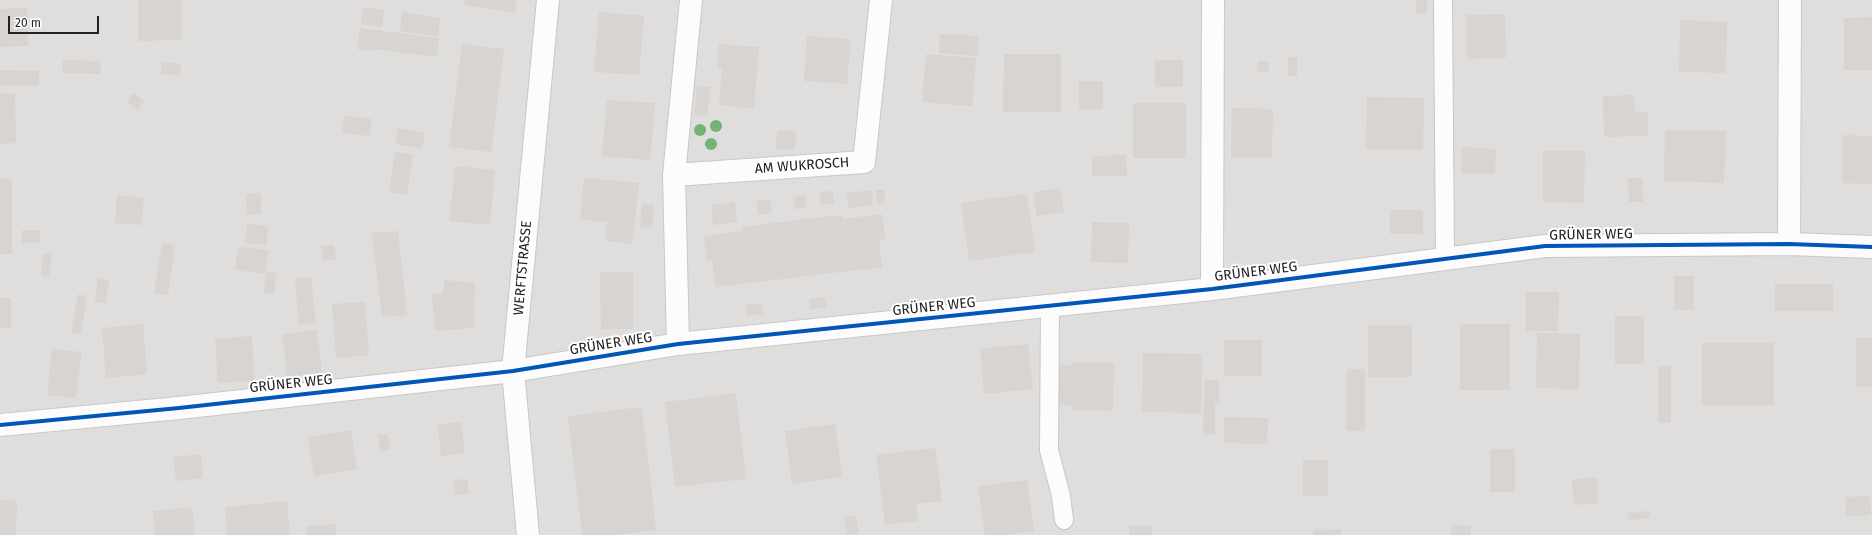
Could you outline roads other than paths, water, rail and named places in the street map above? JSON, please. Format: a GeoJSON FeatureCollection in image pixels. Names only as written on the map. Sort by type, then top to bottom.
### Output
{"type":"FeatureCollection","features":[{"type":"Feature","properties":{"kind":"street","name":"WERFTSTRASSE"},"geometry":{"type":"LineString","coordinates":[[528,535],[513,371],[548,0]]}},
{"type":"Feature","properties":{"kind":"street"},"geometry":{"type":"LineString","coordinates":[[678,344],[674,175],[691,0]]}},
{"type":"Feature","properties":{"kind":"street","name":"AM WUKROSCH"},"geometry":{"type":"LineString","coordinates":[[674,175],[864,162],[881,0]]}},
{"type":"Feature","properties":{"kind":"street","name":"GRÜNER WEG"},"geometry":{"type":"LineString","coordinates":[[1212,289],[1213,0]]}},
{"type":"Feature","properties":{"kind":"street"},"geometry":{"type":"LineString","coordinates":[[1789,244],[1790,0]]}},
{"type":"Feature","properties":{"kind":"street","name":"GRÜNER WEG"},"geometry":{"type":"LineString","coordinates":[[0,425],[186,407],[513,371],[678,344],[1212,289],[1544,246],[1789,244],[1872,247]]}},
{"type":"Feature","properties":{"kind":"lane"},"geometry":{"type":"LineString","coordinates":[[1443,0],[1445,259]]}},
{"type":"Feature","properties":{"kind":"lane"},"geometry":{"type":"LineString","coordinates":[[1050,306],[1049,450],[1061,496],[1064,520]]}}]}
